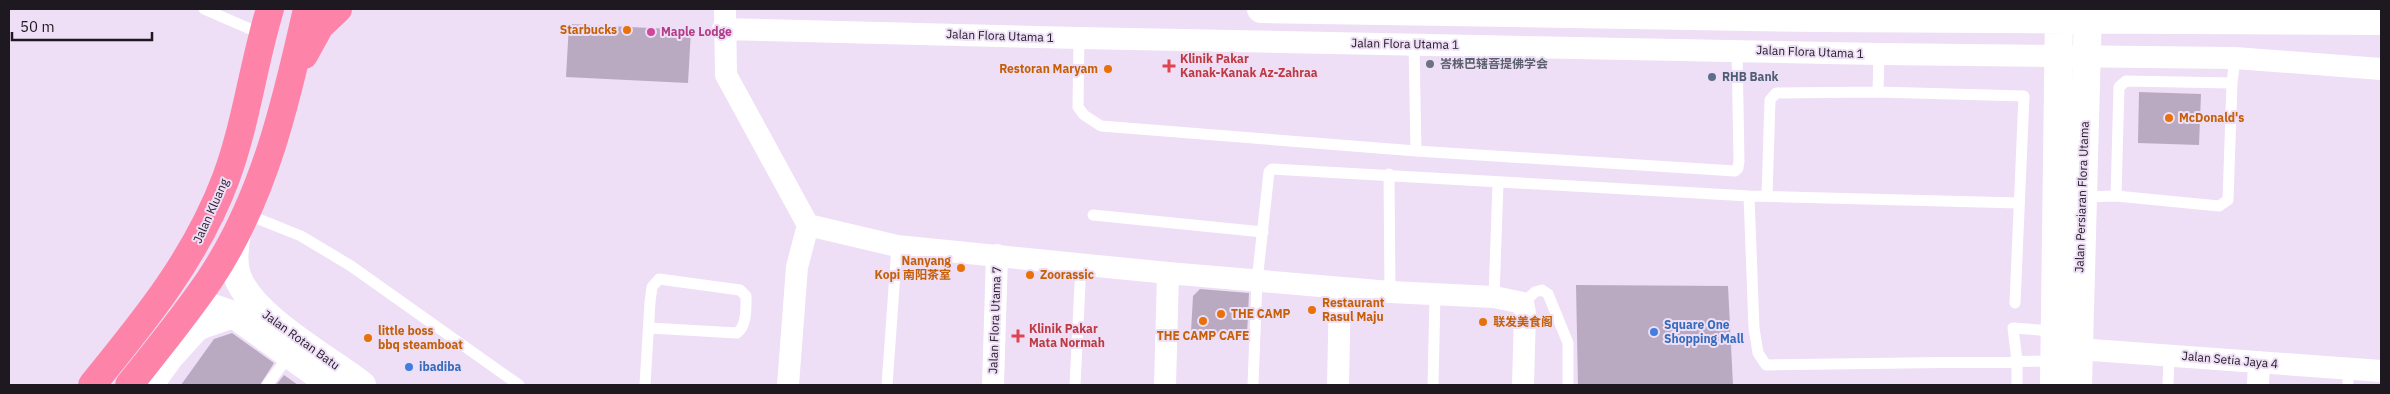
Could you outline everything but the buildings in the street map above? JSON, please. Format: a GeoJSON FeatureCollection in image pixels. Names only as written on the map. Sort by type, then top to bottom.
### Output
{"type":"FeatureCollection","features":[{"type":"Feature","properties":{"kind":"highway","name":"Jalan Kluang"},"geometry":{"type":"LineString","coordinates":[[92,385],[167,291],[189,257],[210,216],[226,177],[238,138],[262,34],[270,9]]}},
{"type":"Feature","properties":{"kind":"highway"},"geometry":{"type":"LineString","coordinates":[[129,385],[183,317],[210,279],[242,223],[272,147],[292,77],[306,9]]}},
{"type":"Feature","properties":{"kind":"highway"},"geometry":{"type":"LineString","coordinates":[[292,77],[320,26],[338,9]]}},
{"type":"Feature","properties":{"kind":"main road"},"geometry":{"type":"LineString","coordinates":[[1261,9],[1815,18],[2088,14],[2381,20]]}},
{"type":"Feature","properties":{"kind":"main road","name":"Jalan Persiaran Flora Utama"},"geometry":{"type":"LineString","coordinates":[[2054,373],[2059,14]]}},
{"type":"Feature","properties":{"kind":"main road","name":"Jalan Persiaran Flora Utama"},"geometry":{"type":"LineString","coordinates":[[2078,385],[2088,14]]}},
{"type":"Feature","properties":{"kind":"main road","name":"Jalan Rotan Batu"},"geometry":{"type":"LineString","coordinates":[[242,223],[234,255],[237,277],[255,306],[362,385]]}},
{"type":"Feature","properties":{"kind":"main road","name":"Jalan Rotan Batu"},"geometry":{"type":"LineString","coordinates":[[183,317],[203,310],[216,309],[236,316],[289,356],[332,385]]}},
{"type":"Feature","properties":{"kind":"street","name":"Jalan Flora Utama 1"},"geometry":{"type":"LineString","coordinates":[[724,19],[1079,38],[1879,54],[2235,58],[2381,69]]}},
{"type":"Feature","properties":{"kind":"street"},"geometry":{"type":"LineString","coordinates":[[724,19],[726,75],[808,224],[797,267],[788,385]]}},
{"type":"Feature","properties":{"kind":"street"},"geometry":{"type":"LineString","coordinates":[[808,224],[897,246],[1258,281],[1390,292],[1494,297],[1524,308],[1523,385]]}},
{"type":"Feature","properties":{"kind":"street","name":"Jalan Flora Utama 7"},"geometry":{"type":"LineString","coordinates":[[992,385],[997,255]]}},
{"type":"Feature","properties":{"kind":"street"},"geometry":{"type":"LineString","coordinates":[[1165,385],[1168,273]]}},
{"type":"Feature","properties":{"kind":"street"},"geometry":{"type":"LineString","coordinates":[[1338,385],[1340,288]]}},
{"type":"Feature","properties":{"kind":"street"},"geometry":{"type":"LineString","coordinates":[[153,385],[171,360],[199,329],[236,316]]}},
{"type":"Feature","properties":{"kind":"street","name":"Jalan Setia Jaya 4"},"geometry":{"type":"LineString","coordinates":[[2078,349],[2169,354],[2259,362],[2348,377],[2381,372]]}},
{"type":"Feature","properties":{"kind":"street"},"geometry":{"type":"LineString","coordinates":[[2258,385],[2259,362]]}},
{"type":"Feature","properties":{"kind":"lane"},"geometry":{"type":"LineString","coordinates":[[204,9],[262,34]]}},
{"type":"Feature","properties":{"kind":"lane"},"geometry":{"type":"LineString","coordinates":[[1079,38],[1078,107],[1084,115],[1100,126],[1416,151],[1735,171],[1738,168],[1739,161],[1737,50]]}},
{"type":"Feature","properties":{"kind":"lane"},"geometry":{"type":"LineString","coordinates":[[1414,44],[1416,151]]}},
{"type":"Feature","properties":{"kind":"lane"},"geometry":{"type":"LineString","coordinates":[[1878,92],[1879,54]]}},
{"type":"Feature","properties":{"kind":"lane"},"geometry":{"type":"LineString","coordinates":[[2082,196],[2116,196],[2219,206],[2228,200],[2232,83],[2235,58]]}},
{"type":"Feature","properties":{"kind":"lane"},"geometry":{"type":"LineString","coordinates":[[2116,196],[2119,87],[2122,82],[2232,83]]}},
{"type":"Feature","properties":{"kind":"lane"},"geometry":{"type":"LineString","coordinates":[[1767,196],[1770,100],[1776,93],[1878,92],[2024,96],[2015,303]]}},
{"type":"Feature","properties":{"kind":"lane"},"geometry":{"type":"LineString","coordinates":[[1253,385],[1258,281],[1269,172],[1272,169],[1389,174],[1498,183],[1748,196],[2019,204]]}},
{"type":"Feature","properties":{"kind":"lane"},"geometry":{"type":"LineString","coordinates":[[1389,174],[1390,292]]}},
{"type":"Feature","properties":{"kind":"lane"},"geometry":{"type":"LineString","coordinates":[[1494,297],[1498,183]]}},
{"type":"Feature","properties":{"kind":"lane"},"geometry":{"type":"LineString","coordinates":[[1748,196],[1754,328],[1758,353],[1766,365],[2017,361],[2054,373],[2078,349],[2054,331],[2013,328],[2017,361],[2017,385]]}},
{"type":"Feature","properties":{"kind":"lane"},"geometry":{"type":"LineString","coordinates":[[1093,215],[1263,232]]}},
{"type":"Feature","properties":{"kind":"lane"},"geometry":{"type":"LineString","coordinates":[[242,223],[301,236],[351,266],[518,385]]}},
{"type":"Feature","properties":{"kind":"lane"},"geometry":{"type":"LineString","coordinates":[[886,385],[897,246]]}},
{"type":"Feature","properties":{"kind":"lane"},"geometry":{"type":"LineString","coordinates":[[1075,385],[1082,264]]}},
{"type":"Feature","properties":{"kind":"lane"},"geometry":{"type":"LineString","coordinates":[[645,385],[652,287],[659,280],[740,290],[746,296],[744,325],[737,333],[650,328]]}},
{"type":"Feature","properties":{"kind":"lane"},"geometry":{"type":"LineString","coordinates":[[1524,308],[1535,292],[1542,290],[1548,294],[1568,344],[1568,385]]}},
{"type":"Feature","properties":{"kind":"lane"},"geometry":{"type":"LineString","coordinates":[[1433,385],[1435,294]]}},
{"type":"Feature","properties":{"kind":"lane"},"geometry":{"type":"LineString","coordinates":[[2168,385],[2169,354]]}},
{"type":"Feature","properties":{"kind":"lane"},"geometry":{"type":"LineString","coordinates":[[267,385],[289,356]]}},
{"type":"Feature","properties":{"kind":"place","name":"Starbucks"},"geometry":{"type":"Point","coordinates":[627,30]}},
{"type":"Feature","properties":{"kind":"place","name":"Maple Lodge"},"geometry":{"type":"Point","coordinates":[651,32]}},
{"type":"Feature","properties":{"kind":"place","name":"峇株巴辖菩提佛学会"},"geometry":{"type":"Point","coordinates":[1430,64]}},
{"type":"Feature","properties":{"kind":"place","name":"Klinik Pakar Kanak-Kanak Az-Zahraa"},"geometry":{"type":"Point","coordinates":[1169,66]}},
{"type":"Feature","properties":{"kind":"place","name":"Restoran Maryam"},"geometry":{"type":"Point","coordinates":[1108,69]}},
{"type":"Feature","properties":{"kind":"place","name":"RHB Bank"},"geometry":{"type":"Point","coordinates":[1712,77]}},
{"type":"Feature","properties":{"kind":"place","name":"McDonald's"},"geometry":{"type":"Point","coordinates":[2169,118]}},
{"type":"Feature","properties":{"kind":"place","name":"Nanyang Kopi 南阳茶室"},"geometry":{"type":"Point","coordinates":[961,268]}},
{"type":"Feature","properties":{"kind":"place","name":"Zoorassic"},"geometry":{"type":"Point","coordinates":[1030,275]}},
{"type":"Feature","properties":{"kind":"place","name":"Restaurant Rasul Maju"},"geometry":{"type":"Point","coordinates":[1312,310]}},
{"type":"Feature","properties":{"kind":"place","name":"THE CAMP"},"geometry":{"type":"Point","coordinates":[1221,314]}},
{"type":"Feature","properties":{"kind":"place","name":"THE CAMP CAFE"},"geometry":{"type":"Point","coordinates":[1203,321]}},
{"type":"Feature","properties":{"kind":"place","name":"联发美食阁"},"geometry":{"type":"Point","coordinates":[1483,322]}},
{"type":"Feature","properties":{"kind":"place","name":"Square One Shopping Mall"},"geometry":{"type":"Point","coordinates":[1654,332]}},
{"type":"Feature","properties":{"kind":"place","name":"Klinik Pakar Mata Normah"},"geometry":{"type":"Point","coordinates":[1018,336]}},
{"type":"Feature","properties":{"kind":"place","name":"little boss bbq steamboat"},"geometry":{"type":"Point","coordinates":[368,338]}},
{"type":"Feature","properties":{"kind":"place","name":"ibadiba"},"geometry":{"type":"Point","coordinates":[409,367]}}]}
